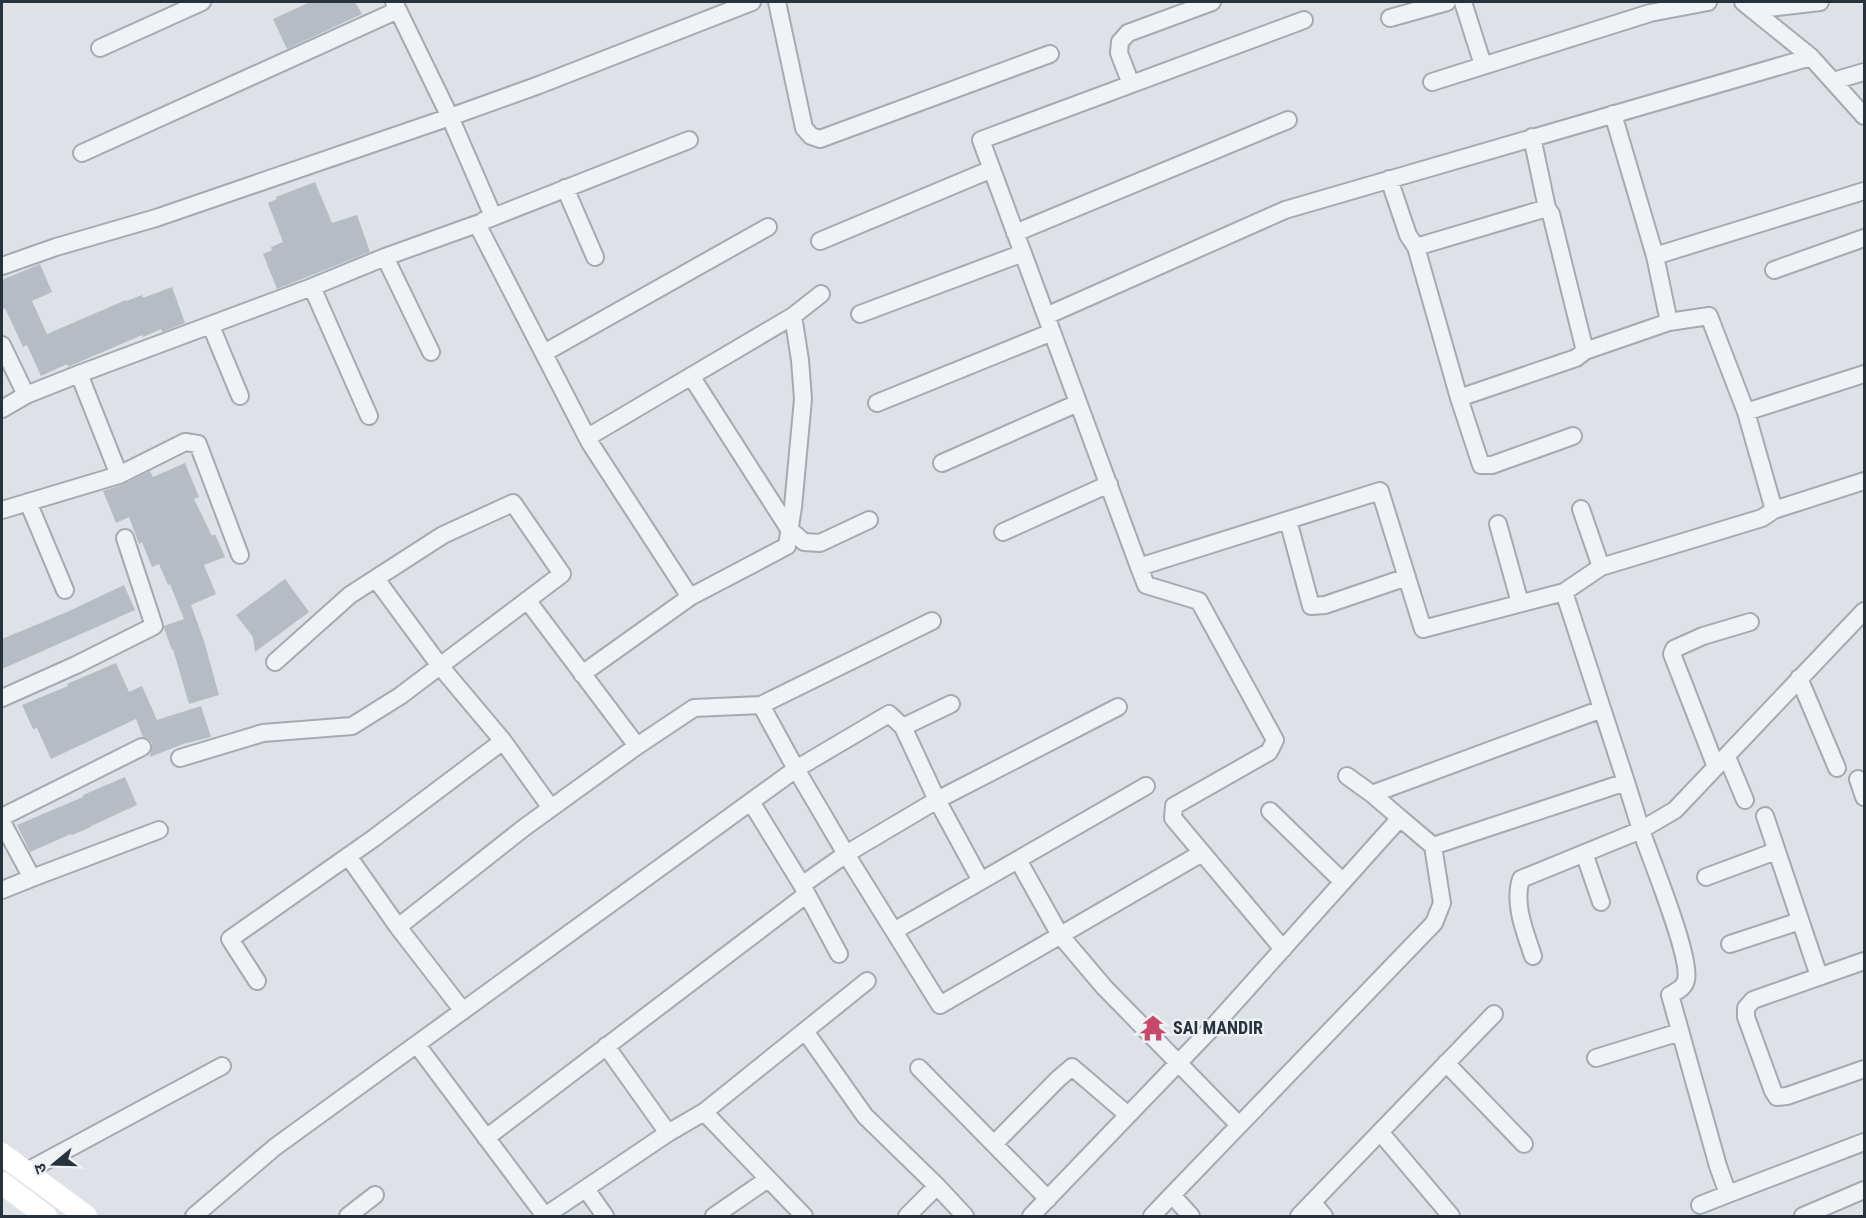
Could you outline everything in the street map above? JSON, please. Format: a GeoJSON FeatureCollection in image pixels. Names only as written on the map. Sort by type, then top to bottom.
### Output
{"type":"FeatureCollection","features":[{"type":"Feature","properties":{"kind":"street"},"geometry":{"type":"LineString","coordinates":[[100,48],[202,2]]}},
{"type":"Feature","properties":{"kind":"street"},"geometry":{"type":"LineString","coordinates":[[2,266],[56,247],[168,214],[450,117],[752,2]]}},
{"type":"Feature","properties":{"kind":"street"},"geometry":{"type":"LineString","coordinates":[[777,2],[804,128],[811,136],[820,139],[1050,54]]}},
{"type":"Feature","properties":{"kind":"street"},"geometry":{"type":"LineString","coordinates":[[1131,84],[1119,53],[1120,42],[1128,33],[1212,2]]}},
{"type":"Feature","properties":{"kind":"street"},"geometry":{"type":"LineString","coordinates":[[1390,18],[1442,2]]}},
{"type":"Feature","properties":{"kind":"street"},"geometry":{"type":"LineString","coordinates":[[1463,2],[1482,65]]}},
{"type":"Feature","properties":{"kind":"street"},"geometry":{"type":"LineString","coordinates":[[1432,82],[1650,13],[1708,2]]}},
{"type":"Feature","properties":{"kind":"street"},"geometry":{"type":"LineString","coordinates":[[1748,6],[1820,2]]}},
{"type":"Feature","properties":{"kind":"street"},"geometry":{"type":"LineString","coordinates":[[82,153],[396,6],[450,117],[493,216]]}},
{"type":"Feature","properties":{"kind":"street"},"geometry":{"type":"LineString","coordinates":[[1748,6],[1811,57],[1864,116]]}},
{"type":"Feature","properties":{"kind":"street"},"geometry":{"type":"LineString","coordinates":[[1282,949],[1173,818],[1174,806],[1269,752],[1275,740],[1199,601],[1146,585],[981,140],[1304,20]]}},
{"type":"Feature","properties":{"kind":"street"},"geometry":{"type":"LineString","coordinates":[[1046,316],[1285,210],[1811,57]]}},
{"type":"Feature","properties":{"kind":"street"},"geometry":{"type":"LineString","coordinates":[[1833,81],[1864,72]]}},
{"type":"Feature","properties":{"kind":"street"},"geometry":{"type":"LineString","coordinates":[[1612,114],[1655,256],[1669,322]]}},
{"type":"Feature","properties":{"kind":"street"},"geometry":{"type":"LineString","coordinates":[[1015,233],[1288,120]]}},
{"type":"Feature","properties":{"kind":"street"},"geometry":{"type":"LineString","coordinates":[[1532,137],[1547,208],[1551,214],[1585,351]]}},
{"type":"Feature","properties":{"kind":"street"},"geometry":{"type":"LineString","coordinates":[[2,409],[26,395],[79,374],[211,326],[385,256],[477,224],[689,140]]}},
{"type":"Feature","properties":{"kind":"street"},"geometry":{"type":"LineString","coordinates":[[820,241],[992,169]]}},
{"type":"Feature","properties":{"kind":"street"},"geometry":{"type":"LineString","coordinates":[[1389,179],[1408,235],[1416,247],[1459,398],[1481,465],[1492,465],[1573,436]]}},
{"type":"Feature","properties":{"kind":"street"},"geometry":{"type":"LineString","coordinates":[[566,188],[595,257]]}},
{"type":"Feature","properties":{"kind":"street"},"geometry":{"type":"LineString","coordinates":[[1655,256],[1864,191]]}},
{"type":"Feature","properties":{"kind":"street"},"geometry":{"type":"LineString","coordinates":[[1416,247],[1547,208]]}},
{"type":"Feature","properties":{"kind":"street"},"geometry":{"type":"LineString","coordinates":[[477,224],[588,437],[690,597]]}},
{"type":"Feature","properties":{"kind":"street"},"geometry":{"type":"LineString","coordinates":[[544,353],[768,227]]}},
{"type":"Feature","properties":{"kind":"street"},"geometry":{"type":"LineString","coordinates":[[1774,270],[1864,238]]}},
{"type":"Feature","properties":{"kind":"street"},"geometry":{"type":"LineString","coordinates":[[860,314],[1023,253]]}},
{"type":"Feature","properties":{"kind":"street"},"geometry":{"type":"LineString","coordinates":[[385,256],[431,352]]}},
{"type":"Feature","properties":{"kind":"street"},"geometry":{"type":"LineString","coordinates":[[312,287],[369,416]]}},
{"type":"Feature","properties":{"kind":"street"},"geometry":{"type":"LineString","coordinates":[[588,437],[793,316],[821,294]]}},
{"type":"Feature","properties":{"kind":"street"},"geometry":{"type":"LineString","coordinates":[[582,674],[690,597],[787,546],[803,399],[793,316]]}},
{"type":"Feature","properties":{"kind":"street"},"geometry":{"type":"LineString","coordinates":[[1459,398],[1576,358],[1585,351],[1669,322],[1709,316],[1746,412],[1774,510]]}},
{"type":"Feature","properties":{"kind":"street"},"geometry":{"type":"LineString","coordinates":[[211,326],[240,396]]}},
{"type":"Feature","properties":{"kind":"street"},"geometry":{"type":"LineString","coordinates":[[877,403],[1052,332]]}},
{"type":"Feature","properties":{"kind":"street"},"geometry":{"type":"LineString","coordinates":[[2,345],[26,395]]}},
{"type":"Feature","properties":{"kind":"street"},"geometry":{"type":"LineString","coordinates":[[79,374],[119,475]]}},
{"type":"Feature","properties":{"kind":"street"},"geometry":{"type":"LineString","coordinates":[[1746,412],[1864,374]]}},
{"type":"Feature","properties":{"kind":"street"},"geometry":{"type":"LineString","coordinates":[[691,376],[789,529],[804,542],[820,543],[869,520]]}},
{"type":"Feature","properties":{"kind":"street"},"geometry":{"type":"LineString","coordinates":[[942,463],[1078,403]]}},
{"type":"Feature","properties":{"kind":"street"},"geometry":{"type":"LineString","coordinates":[[2,510],[119,475],[185,442],[198,444],[240,555]]}},
{"type":"Feature","properties":{"kind":"street"},"geometry":{"type":"LineString","coordinates":[[1139,567],[1380,490],[1423,629],[1564,592],[1600,567],[1762,518],[1774,510],[1864,481]]}},
{"type":"Feature","properties":{"kind":"street"},"geometry":{"type":"LineString","coordinates":[[1003,532],[1108,484]]}},
{"type":"Feature","properties":{"kind":"street"},"geometry":{"type":"LineString","coordinates":[[28,502],[65,590]]}},
{"type":"Feature","properties":{"kind":"street"},"geometry":{"type":"LineString","coordinates":[[180,758],[263,733],[352,726],[400,696],[561,574],[513,503],[444,536],[350,596],[275,662]]}},
{"type":"Feature","properties":{"kind":"street"},"geometry":{"type":"LineString","coordinates":[[1581,509],[1600,567]]}},
{"type":"Feature","properties":{"kind":"street"},"geometry":{"type":"LineString","coordinates":[[1288,519],[1311,606],[1325,605],[1407,577]]}},
{"type":"Feature","properties":{"kind":"street"},"geometry":{"type":"LineString","coordinates":[[1498,524],[1520,603]]}},
{"type":"Feature","properties":{"kind":"street"},"geometry":{"type":"LineString","coordinates":[[2,698],[76,665],[154,626],[124,538]]}},
{"type":"Feature","properties":{"kind":"street"},"geometry":{"type":"LineString","coordinates":[[376,579],[440,666],[502,741],[551,808]]}},
{"type":"Feature","properties":{"kind":"street"},"geometry":{"type":"LineString","coordinates":[[1564,592],[1641,830],[1682,946],[1686,980],[1683,988],[1670,995],[1728,1194]]}},
{"type":"Feature","properties":{"kind":"street"},"geometry":{"type":"LineString","coordinates":[[527,600],[637,747]]}},
{"type":"Feature","properties":{"kind":"street"},"geometry":{"type":"LineString","coordinates":[[1533,956],[1522,919],[1517,891],[1521,879],[1641,830],[1675,810],[1864,611]]}},
{"type":"Feature","properties":{"kind":"street"},"geometry":{"type":"LineString","coordinates":[[398,927],[551,808],[694,708],[762,705],[932,621]]}},
{"type":"Feature","properties":{"kind":"street"},"geometry":{"type":"LineString","coordinates":[[1745,800],[1721,762],[1672,654],[1674,649],[1703,636],[1750,622]]}},
{"type":"Feature","properties":{"kind":"street"},"geometry":{"type":"LineString","coordinates":[[1799,678],[1837,768]]}},
{"type":"Feature","properties":{"kind":"street"},"geometry":{"type":"LineString","coordinates":[[903,727],[951,704]]}},
{"type":"Feature","properties":{"kind":"street"},"geometry":{"type":"LineString","coordinates":[[762,705],[796,769],[846,854],[940,1005],[1202,852]]}},
{"type":"Feature","properties":{"kind":"street"},"geometry":{"type":"LineString","coordinates":[[486,1138],[606,1046],[846,854],[938,800],[1118,707]]}},
{"type":"Feature","properties":{"kind":"street"},"geometry":{"type":"LineString","coordinates":[[1372,794],[1602,709]]}},
{"type":"Feature","properties":{"kind":"street"},"geometry":{"type":"LineString","coordinates":[[194,1216],[275,1147],[751,801],[796,769],[889,714],[903,727],[981,881]]}},
{"type":"Feature","properties":{"kind":"street"},"geometry":{"type":"LineString","coordinates":[[257,981],[230,939],[348,856],[502,741]]}},
{"type":"Feature","properties":{"kind":"street"},"geometry":{"type":"LineString","coordinates":[[2,817],[142,747]]}},
{"type":"Feature","properties":{"kind":"street"},"geometry":{"type":"LineString","coordinates":[[1152,1216],[1434,923],[1442,903],[1433,846],[1372,794],[1347,777]]}},
{"type":"Feature","properties":{"kind":"street"},"geometry":{"type":"LineString","coordinates":[[1858,779],[1864,797]]}},
{"type":"Feature","properties":{"kind":"street"},"geometry":{"type":"LineString","coordinates":[[1433,846],[1626,782]]}},
{"type":"Feature","properties":{"kind":"street"},"geometry":{"type":"LineString","coordinates":[[894,931],[1146,786]]}},
{"type":"Feature","properties":{"kind":"street"},"geometry":{"type":"LineString","coordinates":[[751,801],[804,889],[839,954]]}},
{"type":"Feature","properties":{"kind":"street"},"geometry":{"type":"LineString","coordinates":[[1269,811],[1343,882]]}},
{"type":"Feature","properties":{"kind":"street"},"geometry":{"type":"LineString","coordinates":[[1765,816],[1819,976]]}},
{"type":"Feature","properties":{"kind":"street"},"geometry":{"type":"LineString","coordinates":[[1031,1216],[1210,1029],[1400,818]]}},
{"type":"Feature","properties":{"kind":"street"},"geometry":{"type":"LineString","coordinates":[[2,822],[7,845],[32,878]]}},
{"type":"Feature","properties":{"kind":"street"},"geometry":{"type":"LineString","coordinates":[[2,890],[159,830]]}},
{"type":"Feature","properties":{"kind":"street"},"geometry":{"type":"LineString","coordinates":[[1706,877],[1776,851]]}},
{"type":"Feature","properties":{"kind":"street"},"geometry":{"type":"LineString","coordinates":[[1584,853],[1601,902]]}},
{"type":"Feature","properties":{"kind":"street"},"geometry":{"type":"LineString","coordinates":[[348,856],[398,927],[463,1011]]}},
{"type":"Feature","properties":{"kind":"street"},"geometry":{"type":"LineString","coordinates":[[1018,860],[1060,934],[1104,987],[1239,1125]]}},
{"type":"Feature","properties":{"kind":"street"},"geometry":{"type":"LineString","coordinates":[[1730,944],[1800,921]]}},
{"type":"Feature","properties":{"kind":"street"},"geometry":{"type":"LineString","coordinates":[[1864,961],[1753,1000],[1746,1008],[1746,1017],[1777,1097],[1787,1096],[1864,1069]]}},
{"type":"Feature","properties":{"kind":"street"},"geometry":{"type":"LineString","coordinates":[[417,1045],[545,1216],[668,1133],[704,1112],[867,981]]}},
{"type":"Feature","properties":{"kind":"street"},"geometry":{"type":"LineString","coordinates":[[1299,1216],[1494,1014]]}},
{"type":"Feature","properties":{"kind":"street"},"geometry":{"type":"LineString","coordinates":[[805,1031],[865,1116],[965,1216]]}},
{"type":"Feature","properties":{"kind":"street"},"geometry":{"type":"LineString","coordinates":[[1596,1058],[1680,1032]]}},
{"type":"Feature","properties":{"kind":"street"},"geometry":{"type":"LineString","coordinates":[[606,1046],[668,1133]]}},
{"type":"Feature","properties":{"kind":"street"},"geometry":{"type":"LineString","coordinates":[[1446,1063],[1524,1144]]}},
{"type":"Feature","properties":{"kind":"street"},"geometry":{"type":"LineString","coordinates":[[46,1216],[5,1185],[222,1066]]}},
{"type":"Feature","properties":{"kind":"street"},"geometry":{"type":"LineString","coordinates":[[994,1144],[1072,1067],[1128,1115]]}},
{"type":"Feature","properties":{"kind":"street"},"geometry":{"type":"LineString","coordinates":[[919,1068],[1048,1199]]}},
{"type":"Feature","properties":{"kind":"street"},"geometry":{"type":"LineString","coordinates":[[704,1112],[804,1216]]}},
{"type":"Feature","properties":{"kind":"street"},"geometry":{"type":"LineString","coordinates":[[1380,1132],[1452,1216]]}},
{"type":"Feature","properties":{"kind":"street"},"geometry":{"type":"LineString","coordinates":[[1700,1205],[1864,1142]]}},
{"type":"Feature","properties":{"kind":"street"},"geometry":{"type":"LineString","coordinates":[[2,1154],[86,1216]]}},
{"type":"Feature","properties":{"kind":"street"},"geometry":{"type":"LineString","coordinates":[[714,1216],[768,1179]]}},
{"type":"Feature","properties":{"kind":"street"},"geometry":{"type":"LineString","coordinates":[[908,1216],[937,1186]]}},
{"type":"Feature","properties":{"kind":"street"},"geometry":{"type":"LineString","coordinates":[[586,1189],[605,1216]]}},
{"type":"Feature","properties":{"kind":"street"},"geometry":{"type":"LineString","coordinates":[[1803,1216],[1864,1190]]}},
{"type":"Feature","properties":{"kind":"street"},"geometry":{"type":"LineString","coordinates":[[348,1216],[375,1195]]}},
{"type":"Feature","properties":{"kind":"street"},"geometry":{"type":"LineString","coordinates":[[1172,1195],[1191,1216]]}},
{"type":"Feature","properties":{"kind":"street"},"geometry":{"type":"LineString","coordinates":[[1312,1202],[1324,1216]]}},
{"type":"Feature","properties":{"kind":"building"},"geometry":{"type":"Polygon","coordinates":[[[310,2],[355,2],[362,14],[287,49],[273,19],[310,2]]]}},
{"type":"Feature","properties":{"kind":"building"},"geometry":{"type":"Polygon","coordinates":[[[315,182],[332,223],[357,215],[370,252],[277,289],[263,254],[272,250],[271,247],[283,242],[268,203],[277,199],[276,197],[315,182]]]}},
{"type":"Feature","properties":{"kind":"building"},"geometry":{"type":"Polygon","coordinates":[[[40,264],[52,292],[32,301],[47,334],[126,300],[142,295],[143,298],[172,287],[185,323],[162,332],[161,329],[143,337],[142,335],[68,367],[67,364],[41,376],[27,345],[23,347],[5,308],[2,310],[2,280],[40,264]]]}},
{"type":"Feature","properties":{"kind":"building"},"geometry":{"type":"Polygon","coordinates":[[[185,463],[199,497],[194,499],[212,536],[215,534],[225,557],[204,565],[216,594],[191,605],[219,695],[189,704],[173,649],[164,628],[164,626],[184,619],[170,584],[168,585],[159,564],[152,567],[142,542],[139,544],[129,517],[116,523],[103,491],[150,471],[153,477],[185,463]]]}},
{"type":"Feature","properties":{"kind":"building"},"geometry":{"type":"Polygon","coordinates":[[[285,579],[309,612],[255,652],[253,637],[236,615],[285,579]]]}},
{"type":"Feature","properties":{"kind":"building"},"geometry":{"type":"Polygon","coordinates":[[[124,585],[135,610],[2,669],[2,639],[124,585]]]}},
{"type":"Feature","properties":{"kind":"building"},"geometry":{"type":"Polygon","coordinates":[[[116,663],[129,692],[142,686],[157,720],[201,706],[211,737],[183,744],[150,757],[152,743],[143,737],[136,719],[51,759],[37,728],[33,729],[22,705],[116,663]]]}},
{"type":"Feature","properties":{"kind":"building"},"geometry":{"type":"Polygon","coordinates":[[[125,777],[137,805],[30,852],[17,825],[125,777]]]}},
{"type":"Feature","properties":{"kind":"place","name":"SAI MANDIR"},"geometry":{"type":"Point","coordinates":[1153,1028]}}]}
